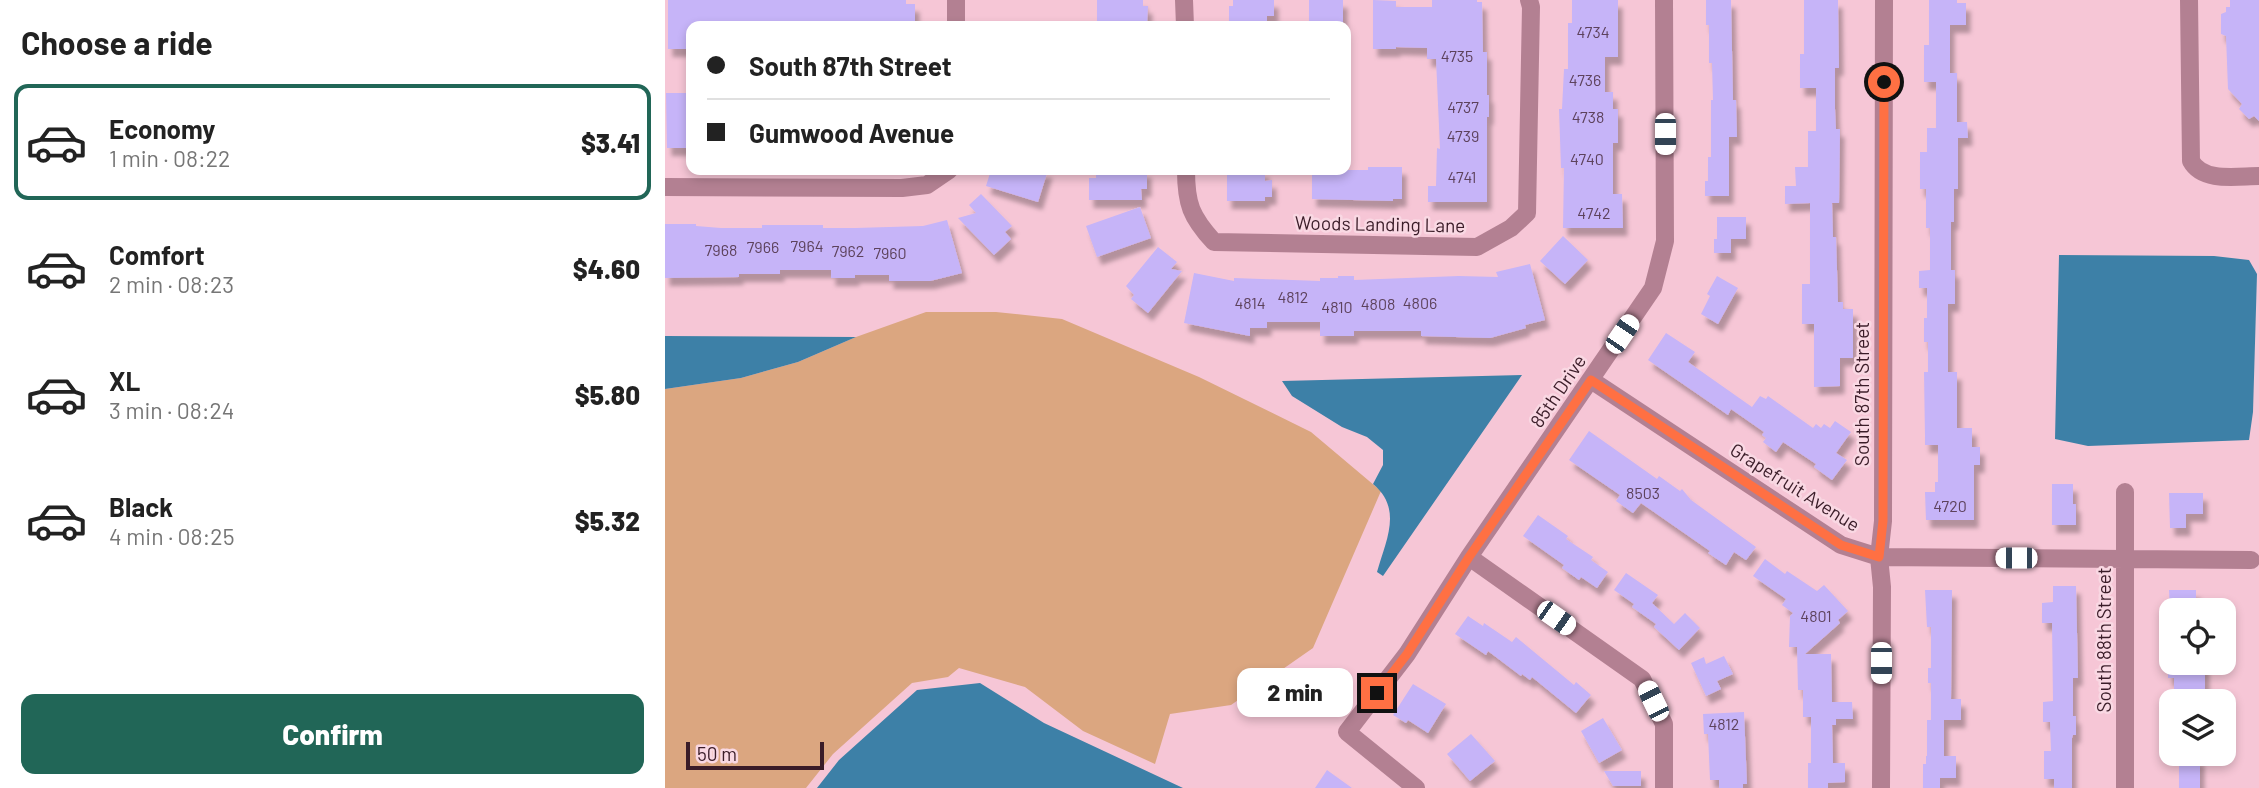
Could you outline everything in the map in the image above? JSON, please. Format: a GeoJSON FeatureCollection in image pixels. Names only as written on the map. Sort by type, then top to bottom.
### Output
{"type":"FeatureCollection","features":[{"type":"Feature","properties":{"kind":"street"},"geometry":{"type":"LineString","coordinates":[[956,0],[956,21]]}},
{"type":"Feature","properties":{"kind":"street"},"geometry":{"type":"LineString","coordinates":[[1184,0],[1185,21]]}},
{"type":"Feature","properties":{"kind":"street","name":"Woods Landing Lane"},"geometry":{"type":"LineString","coordinates":[[1186,175],[1186,193],[1196,222],[1214,242],[1477,247],[1511,229],[1527,213],[1529,0]]}},
{"type":"Feature","properties":{"kind":"street","name":"85th Drive"},"geometry":{"type":"LineString","coordinates":[[1416,788],[1347,732],[1407,654],[1469,557],[1653,288],[1665,241],[1664,0]]}},
{"type":"Feature","properties":{"kind":"street","name":"South 87th Street"},"geometry":{"type":"LineString","coordinates":[[1881,788],[1882,587],[1879,557],[1883,521],[1884,0]]}},
{"type":"Feature","properties":{"kind":"street"},"geometry":{"type":"LineString","coordinates":[[2189,0],[2191,161],[2195,168],[2212,175],[2259,176]]}},
{"type":"Feature","properties":{"kind":"street"},"geometry":{"type":"LineString","coordinates":[[665,187],[902,188],[927,185],[942,175]]}},
{"type":"Feature","properties":{"kind":"street","name":"Grapefruit Avenue"},"geometry":{"type":"LineString","coordinates":[[1591,380],[1841,545],[1879,557],[2251,560]]}},
{"type":"Feature","properties":{"kind":"street","name":"South 88th Street"},"geometry":{"type":"LineString","coordinates":[[2125,492],[2125,788]]}},
{"type":"Feature","properties":{"kind":"street"},"geometry":{"type":"LineString","coordinates":[[1469,557],[1642,679],[1664,724],[1664,788]]}},
{"type":"Feature","properties":{"kind":"shaded area"},"geometry":{"type":"Polygon","coordinates":[[[926,312],[996,312],[1062,319],[1199,377],[1311,432],[1381,491],[1313,648],[1231,705],[1170,714],[1155,764],[1083,731],[1025,687],[959,668],[948,677],[912,683],[833,754],[806,788],[665,788],[665,389],[741,378],[798,362],[856,337],[926,312]]]}},
{"type":"Feature","properties":{"kind":"water"},"geometry":{"type":"Polygon","coordinates":[[[2059,255],[2214,256],[2249,260],[2257,274],[2253,412],[2249,440],[2088,446],[2055,439],[2059,255]]]}},
{"type":"Feature","properties":{"kind":"water"},"geometry":{"type":"Polygon","coordinates":[[[665,336],[856,337],[798,362],[741,378],[665,389],[665,336]]]}},
{"type":"Feature","properties":{"kind":"water"},"geometry":{"type":"Polygon","coordinates":[[[1522,375],[1383,576],[1377,572],[1390,525],[1388,504],[1373,484],[1383,465],[1383,450],[1367,437],[1342,427],[1292,396],[1282,381],[1522,375]]]}},
{"type":"Feature","properties":{"kind":"water"},"geometry":{"type":"Polygon","coordinates":[[[980,683],[1044,723],[1183,788],[817,788],[839,760],[917,690],[980,683]]]}},
{"type":"Feature","properties":{"kind":"building"},"geometry":{"type":"Polygon","coordinates":[[[668,0],[906,0],[906,4],[915,4],[915,21],[686,21],[686,49],[668,49],[668,0]]]}},
{"type":"Feature","properties":{"kind":"building"},"geometry":{"type":"Polygon","coordinates":[[[1097,0],[1143,0],[1143,6],[1148,6],[1147,21],[1097,21],[1097,0]]]}},
{"type":"Feature","properties":{"kind":"building"},"geometry":{"type":"Polygon","coordinates":[[[1233,0],[1274,0],[1274,16],[1267,16],[1267,21],[1229,21],[1229,6],[1233,6],[1233,0]]]}},
{"type":"Feature","properties":{"kind":"building"},"geometry":{"type":"Polygon","coordinates":[[[1309,0],[1343,0],[1343,21],[1309,21],[1309,0]]]}},
{"type":"Feature","properties":{"kind":"building"},"geometry":{"type":"Polygon","coordinates":[[[1373,0],[1396,1],[1396,7],[1432,7],[1432,0],[1482,2],[1483,52],[1487,52],[1489,95],[1487,202],[1428,202],[1428,186],[1436,186],[1437,148],[1440,149],[1436,59],[1427,59],[1427,48],[1373,49],[1373,0]]]}},
{"type":"Feature","properties":{"kind":"building"},"geometry":{"type":"Polygon","coordinates":[[[1572,0],[1618,0],[1618,57],[1605,57],[1605,92],[1613,92],[1613,109],[1618,109],[1618,143],[1613,143],[1613,194],[1622,194],[1623,228],[1563,228],[1564,168],[1561,168],[1559,109],[1562,109],[1564,69],[1568,69],[1568,23],[1572,23],[1572,0]]]}},
{"type":"Feature","properties":{"kind":"building"},"geometry":{"type":"Polygon","coordinates":[[[1706,0],[1731,0],[1733,100],[1736,100],[1737,137],[1729,137],[1729,196],[1705,196],[1708,157],[1711,157],[1713,100],[1706,0]]]}},
{"type":"Feature","properties":{"kind":"building"},"geometry":{"type":"Polygon","coordinates":[[[1804,0],[1838,0],[1839,68],[1835,68],[1835,109],[1836,129],[1840,129],[1839,203],[1832,203],[1833,237],[1836,237],[1838,302],[1843,302],[1843,309],[1853,309],[1853,358],[1840,358],[1840,386],[1814,387],[1814,324],[1802,324],[1802,284],[1810,284],[1810,203],[1785,204],[1785,186],[1796,186],[1795,167],[1808,167],[1808,131],[1816,131],[1816,88],[1800,88],[1800,54],[1804,54],[1804,0]]]}},
{"type":"Feature","properties":{"kind":"building"},"geometry":{"type":"Polygon","coordinates":[[[1929,0],[1957,0],[1957,3],[1966,3],[1966,25],[1950,25],[1950,73],[1957,73],[1957,122],[1967,122],[1968,138],[1958,138],[1958,189],[1954,189],[1954,222],[1951,222],[1951,270],[1955,270],[1955,304],[1948,304],[1948,372],[1957,372],[1957,428],[1972,428],[1972,447],[1980,447],[1980,465],[1974,465],[1974,520],[1926,520],[1925,492],[1935,492],[1935,482],[1938,482],[1938,445],[1925,445],[1924,372],[1928,372],[1928,342],[1924,342],[1924,318],[1927,318],[1927,288],[1919,288],[1919,271],[1930,270],[1930,228],[1926,228],[1926,189],[1920,189],[1920,152],[1927,152],[1927,128],[1936,128],[1936,82],[1924,82],[1924,45],[1929,45],[1929,0]]]}},
{"type":"Feature","properties":{"kind":"building"},"geometry":{"type":"Polygon","coordinates":[[[2230,0],[2259,0],[2259,121],[2254,116],[2249,119],[2239,109],[2242,104],[2228,89],[2226,36],[2221,34],[2221,14],[2226,12],[2226,7],[2230,7],[2230,0]]]}},
{"type":"Feature","properties":{"kind":"building"},"geometry":{"type":"Polygon","coordinates":[[[666,93],[686,93],[686,148],[667,148],[666,93]]]}},
{"type":"Feature","properties":{"kind":"building"},"geometry":{"type":"Polygon","coordinates":[[[1368,167],[1402,167],[1402,199],[1312,199],[1312,175],[1351,175],[1351,170],[1368,170],[1368,167]]]}},
{"type":"Feature","properties":{"kind":"building"},"geometry":{"type":"Polygon","coordinates":[[[989,175],[1046,175],[1038,202],[986,186],[989,175]]]}},
{"type":"Feature","properties":{"kind":"building"},"geometry":{"type":"Polygon","coordinates":[[[1096,175],[1147,175],[1147,189],[1141,189],[1142,200],[1089,200],[1089,178],[1096,178],[1096,175]]]}},
{"type":"Feature","properties":{"kind":"building"},"geometry":{"type":"Polygon","coordinates":[[[1227,175],[1265,175],[1265,181],[1272,180],[1272,197],[1265,197],[1265,201],[1227,201],[1227,175]]]}},
{"type":"Feature","properties":{"kind":"building"},"geometry":{"type":"Polygon","coordinates":[[[981,194],[1012,226],[1005,232],[1011,239],[994,255],[958,218],[976,213],[969,205],[981,194]]]}},
{"type":"Feature","properties":{"kind":"building"},"geometry":{"type":"Polygon","coordinates":[[[1140,207],[1151,238],[1097,257],[1086,226],[1140,207]]]}},
{"type":"Feature","properties":{"kind":"building"},"geometry":{"type":"Polygon","coordinates":[[[1717,217],[1746,217],[1746,239],[1731,239],[1731,253],[1714,253],[1717,217]]]}},
{"type":"Feature","properties":{"kind":"building"},"geometry":{"type":"Polygon","coordinates":[[[947,220],[962,273],[930,281],[889,281],[889,275],[831,278],[831,270],[780,270],[780,274],[739,274],[739,277],[665,278],[665,224],[696,224],[721,228],[823,225],[823,228],[855,228],[923,226],[947,220]]]}},
{"type":"Feature","properties":{"kind":"building"},"geometry":{"type":"Polygon","coordinates":[[[1563,236],[1588,260],[1565,284],[1540,261],[1563,236]]]}},
{"type":"Feature","properties":{"kind":"building"},"geometry":{"type":"Polygon","coordinates":[[[1158,247],[1177,262],[1171,269],[1182,271],[1148,313],[1131,299],[1134,295],[1126,286],[1158,247]]]}},
{"type":"Feature","properties":{"kind":"building"},"geometry":{"type":"Polygon","coordinates":[[[1530,264],[1545,320],[1490,338],[1421,336],[1421,331],[1354,331],[1354,336],[1320,336],[1320,322],[1267,322],[1267,328],[1250,328],[1250,336],[1184,323],[1194,273],[1234,281],[1234,278],[1320,281],[1320,278],[1338,276],[1354,276],[1354,280],[1498,277],[1496,272],[1530,264]]]}},
{"type":"Feature","properties":{"kind":"building"},"geometry":{"type":"Polygon","coordinates":[[[1717,276],[1738,288],[1718,324],[1701,314],[1710,296],[1707,294],[1717,276]]]}},
{"type":"Feature","properties":{"kind":"building"},"geometry":{"type":"Polygon","coordinates":[[[1666,333],[1695,352],[1688,362],[1752,407],[1760,396],[1766,399],[1768,396],[1813,428],[1816,424],[1821,428],[1824,424],[1830,428],[1835,421],[1851,432],[1836,453],[1847,460],[1832,480],[1814,467],[1816,464],[1783,442],[1776,452],[1763,442],[1766,438],[1762,435],[1764,432],[1731,409],[1728,415],[1648,360],[1666,333]]]}},
{"type":"Feature","properties":{"kind":"building"},"geometry":{"type":"Polygon","coordinates":[[[1589,431],[1657,479],[1659,476],[1680,491],[1682,489],[1691,500],[1756,547],[1746,560],[1734,552],[1726,565],[1641,503],[1633,513],[1616,501],[1620,495],[1569,460],[1589,431]]]}},
{"type":"Feature","properties":{"kind":"building"},"geometry":{"type":"Polygon","coordinates":[[[2052,484],[2073,484],[2076,525],[2052,525],[2052,484]]]}},
{"type":"Feature","properties":{"kind":"building"},"geometry":{"type":"Polygon","coordinates":[[[2169,493],[2203,493],[2203,514],[2186,514],[2186,528],[2170,528],[2169,493]]]}},
{"type":"Feature","properties":{"kind":"building"},"geometry":{"type":"Polygon","coordinates":[[[1538,515],[1568,536],[1566,539],[1593,557],[1591,560],[1608,572],[1597,588],[1581,577],[1579,580],[1562,568],[1564,565],[1523,536],[1538,515]]]}},
{"type":"Feature","properties":{"kind":"building"},"geometry":{"type":"Polygon","coordinates":[[[1765,559],[1785,574],[1787,571],[1817,591],[1824,585],[1848,611],[1838,620],[1840,623],[1805,654],[1831,654],[1832,702],[1852,702],[1853,719],[1836,719],[1836,725],[1832,725],[1833,763],[1845,763],[1845,782],[1828,783],[1828,788],[1808,788],[1811,717],[1803,717],[1803,690],[1798,690],[1797,647],[1789,647],[1790,616],[1793,613],[1782,605],[1786,599],[1753,576],[1765,559]]]}},
{"type":"Feature","properties":{"kind":"building"},"geometry":{"type":"Polygon","coordinates":[[[1626,573],[1658,595],[1652,603],[1674,624],[1685,613],[1700,628],[1679,650],[1654,627],[1656,624],[1614,590],[1626,573]]]}},
{"type":"Feature","properties":{"kind":"building"},"geometry":{"type":"Polygon","coordinates":[[[2053,586],[2076,586],[2078,678],[2073,678],[2076,735],[2072,738],[2072,788],[2054,788],[2054,779],[2044,779],[2044,751],[2051,751],[2050,722],[2043,722],[2043,702],[2053,701],[2052,623],[2042,623],[2042,603],[2053,602],[2053,586]]]}},
{"type":"Feature","properties":{"kind":"building"},"geometry":{"type":"Polygon","coordinates":[[[1925,590],[1952,590],[1951,699],[1961,699],[1961,720],[1944,720],[1944,756],[1956,756],[1956,778],[1940,778],[1940,788],[1923,788],[1923,764],[1926,764],[1927,756],[1927,720],[1931,720],[1931,683],[1928,683],[1928,668],[1931,668],[1931,627],[1927,627],[1925,590]]]}},
{"type":"Feature","properties":{"kind":"building"},"geometry":{"type":"Polygon","coordinates":[[[2169,590],[2196,590],[2196,598],[2169,598],[2169,590]]]}},
{"type":"Feature","properties":{"kind":"building"},"geometry":{"type":"Polygon","coordinates":[[[1468,616],[1483,626],[1484,623],[1512,642],[1516,637],[1574,685],[1576,682],[1591,695],[1576,713],[1532,677],[1530,680],[1522,674],[1521,676],[1488,651],[1486,655],[1455,634],[1468,616]]]}},
{"type":"Feature","properties":{"kind":"building"},"geometry":{"type":"Polygon","coordinates":[[[1724,656],[1733,674],[1717,681],[1721,689],[1706,696],[1691,663],[1704,657],[1706,664],[1724,656]]]}},
{"type":"Feature","properties":{"kind":"building"},"geometry":{"type":"Polygon","coordinates":[[[2168,675],[2205,675],[2205,689],[2174,689],[2174,678],[2168,678],[2168,675]]]}},
{"type":"Feature","properties":{"kind":"building"},"geometry":{"type":"Polygon","coordinates":[[[1413,684],[1446,704],[1428,733],[1408,720],[1406,723],[1393,715],[1413,684]]]}},
{"type":"Feature","properties":{"kind":"building"},"geometry":{"type":"Polygon","coordinates":[[[1744,712],[1747,784],[1743,784],[1743,788],[1719,788],[1719,780],[1710,780],[1708,734],[1704,734],[1703,714],[1744,712]]]}},
{"type":"Feature","properties":{"kind":"building"},"geometry":{"type":"Polygon","coordinates":[[[1603,718],[1622,750],[1599,763],[1581,731],[1603,718]]]}},
{"type":"Feature","properties":{"kind":"building"},"geometry":{"type":"Polygon","coordinates":[[[1471,734],[1495,761],[1470,781],[1447,754],[1471,734]]]}},
{"type":"Feature","properties":{"kind":"building"},"geometry":{"type":"Polygon","coordinates":[[[2179,766],[2200,766],[2200,788],[2179,788],[2179,766]]]}},
{"type":"Feature","properties":{"kind":"building"},"geometry":{"type":"Polygon","coordinates":[[[1327,770],[1352,788],[1315,788],[1327,770]]]}},
{"type":"Feature","properties":{"kind":"building"},"geometry":{"type":"Polygon","coordinates":[[[1604,771],[1641,771],[1641,786],[1613,786],[1604,771]]]}},
{"type":"Feature","properties":{"kind":"route"},"geometry":{"type":"LineString","coordinates":[[1377,693],[1407,654],[1469,557],[1591,380],[1841,545],[1879,557],[1883,521],[1884,82]]}}]}
